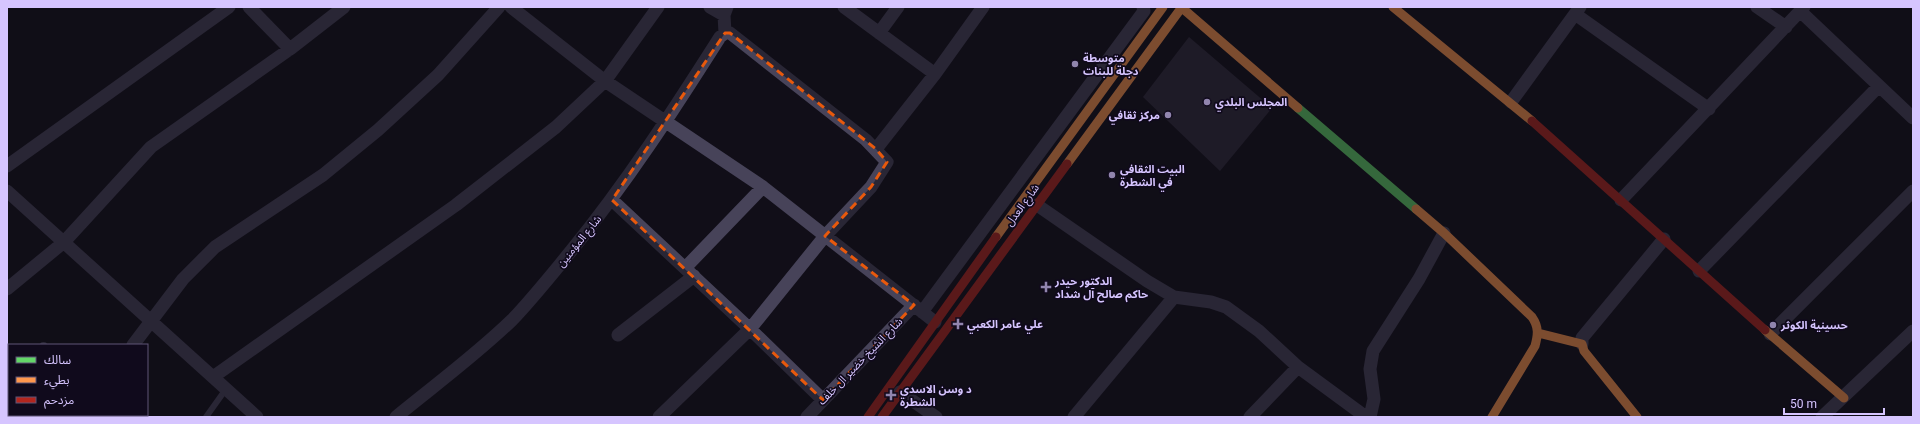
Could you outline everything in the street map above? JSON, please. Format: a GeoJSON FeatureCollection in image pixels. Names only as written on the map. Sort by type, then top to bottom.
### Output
{"type":"FeatureCollection","features":[{"type":"Feature","properties":{"kind":"street"},"geometry":{"type":"LineString","coordinates":[[7,166],[229,7]]}},
{"type":"Feature","properties":{"kind":"street"},"geometry":{"type":"LineString","coordinates":[[249,7],[290,49]]}},
{"type":"Feature","properties":{"kind":"street"},"geometry":{"type":"LineString","coordinates":[[7,289],[64,242],[151,147],[290,49],[344,7]]}},
{"type":"Feature","properties":{"kind":"street"},"geometry":{"type":"LineString","coordinates":[[134,344],[183,279],[215,247],[323,175],[378,130],[438,75],[499,7]]}},
{"type":"Feature","properties":{"kind":"street"},"geometry":{"type":"LineString","coordinates":[[511,7],[605,81],[763,187],[935,322]]}},
{"type":"Feature","properties":{"kind":"street"},"geometry":{"type":"LineString","coordinates":[[213,377],[456,205],[556,127],[605,81],[658,7]]}},
{"type":"Feature","properties":{"kind":"street"},"geometry":{"type":"LineString","coordinates":[[659,417],[750,329],[825,236],[872,187],[887,162],[876,149],[730,33],[725,33],[725,11],[710,7]]}},
{"type":"Feature","properties":{"kind":"street"},"geometry":{"type":"LineString","coordinates":[[844,7],[935,74]]}},
{"type":"Feature","properties":{"kind":"street"},"geometry":{"type":"LineString","coordinates":[[879,33],[898,7]]}},
{"type":"Feature","properties":{"kind":"street"},"geometry":{"type":"LineString","coordinates":[[876,149],[935,74],[983,7]]}},
{"type":"Feature","properties":{"kind":"street","name":"شارع الشيخ خضير ال خلف"},"geometry":{"type":"LineString","coordinates":[[807,417],[918,308],[1144,11],[1143,7]]}},
{"type":"Feature","properties":{"kind":"street","name":"شارع العدل"},"geometry":{"type":"LineString","coordinates":[[868,417],[1163,7]]}},
{"type":"Feature","properties":{"kind":"street"},"geometry":{"type":"LineString","coordinates":[[1182,7],[1444,233],[1524,308],[1537,324],[1538,333],[1535,346],[1492,417]]}},
{"type":"Feature","properties":{"kind":"street","name":"شارع العدل"},"geometry":{"type":"LineString","coordinates":[[882,417],[1182,7]]}},
{"type":"Feature","properties":{"kind":"street"},"geometry":{"type":"LineString","coordinates":[[1393,7],[1510,102],[1844,398]]}},
{"type":"Feature","properties":{"kind":"street"},"geometry":{"type":"LineString","coordinates":[[1757,7],[1786,27]]}},
{"type":"Feature","properties":{"kind":"street"},"geometry":{"type":"LineString","coordinates":[[1621,200],[1709,109],[1802,9],[1913,118]]}},
{"type":"Feature","properties":{"kind":"street"},"geometry":{"type":"LineString","coordinates":[[1510,102],[1577,10],[1709,109]]}},
{"type":"Feature","properties":{"kind":"street","name":"شارع المؤمنين"},"geometry":{"type":"LineString","coordinates":[[396,417],[467,359],[511,320],[538,291],[612,200],[666,122],[720,37],[725,33]]}},
{"type":"Feature","properties":{"kind":"street"},"geometry":{"type":"LineString","coordinates":[[1699,270],[1879,86]]}},
{"type":"Feature","properties":{"kind":"street"},"geometry":{"type":"LineString","coordinates":[[618,334],[690,272],[763,187]]}},
{"type":"Feature","properties":{"kind":"street"},"geometry":{"type":"LineString","coordinates":[[7,191],[257,417]]}},
{"type":"Feature","properties":{"kind":"street"},"geometry":{"type":"LineString","coordinates":[[1770,334],[1913,191]]}},
{"type":"Feature","properties":{"kind":"street"},"geometry":{"type":"LineString","coordinates":[[612,200],[690,272],[823,400]]}},
{"type":"Feature","properties":{"kind":"street"},"geometry":{"type":"LineString","coordinates":[[1037,205],[1146,281],[1174,297],[1211,302],[1226,307],[1259,331],[1298,367],[1366,417]]}},
{"type":"Feature","properties":{"kind":"street"},"geometry":{"type":"LineString","coordinates":[[1370,417],[1374,399],[1370,369],[1373,351],[1419,279],[1444,233]]}},
{"type":"Feature","properties":{"kind":"street"},"geometry":{"type":"LineString","coordinates":[[1636,417],[1584,351],[1582,338],[1664,239]]}},
{"type":"Feature","properties":{"kind":"street"},"geometry":{"type":"LineString","coordinates":[[1074,417],[1174,297]]}},
{"type":"Feature","properties":{"kind":"street"},"geometry":{"type":"LineString","coordinates":[[1822,417],[1844,398],[1913,331]]}},
{"type":"Feature","properties":{"kind":"street"},"geometry":{"type":"LineString","coordinates":[[1538,333],[1582,344]]}},
{"type":"Feature","properties":{"kind":"street"},"geometry":{"type":"LineString","coordinates":[[1250,417],[1298,367]]}},
{"type":"Feature","properties":{"kind":"street"},"geometry":{"type":"LineString","coordinates":[[900,392],[936,417]]}},
{"type":"Feature","properties":{"kind":"lane"},"geometry":{"type":"LineString","coordinates":[[206,417],[226,389]]}},
{"type":"Feature","properties":{"kind":"highlighted area"},"geometry":{"type":"Polygon","coordinates":[[[725,33],[730,33],[876,149],[887,162],[871,187],[825,236],[914,305],[823,400],[612,200],[725,33]]]}},
{"type":"Feature","properties":{"kind":"building","name":"المجلس البلدي"},"geometry":{"type":"Polygon","coordinates":[[[1189,37],[1272,108],[1220,171],[1143,97],[1189,37]]]}},
{"type":"Feature","properties":{"kind":"traffic: fast"},"geometry":{"type":"LineString","coordinates":[[1298,108],[1416,209]]}},
{"type":"Feature","properties":{"kind":"traffic: slow"},"geometry":{"type":"LineString","coordinates":[[996,237],[1163,7]]}},
{"type":"Feature","properties":{"kind":"traffic: slow"},"geometry":{"type":"LineString","coordinates":[[1181,7],[1298,108]]}},
{"type":"Feature","properties":{"kind":"traffic: slow"},"geometry":{"type":"LineString","coordinates":[[1067,164],[1182,7]]}},
{"type":"Feature","properties":{"kind":"traffic: slow"},"geometry":{"type":"LineString","coordinates":[[1393,7],[1532,121]]}},
{"type":"Feature","properties":{"kind":"traffic: slow"},"geometry":{"type":"LineString","coordinates":[[1416,209],[1444,233],[1532,317],[1536,324],[1537,335],[1535,346],[1492,417]]}},
{"type":"Feature","properties":{"kind":"traffic: slow"},"geometry":{"type":"LineString","coordinates":[[1765,330],[1844,398]]}},
{"type":"Feature","properties":{"kind":"traffic: slow"},"geometry":{"type":"LineString","coordinates":[[1538,333],[1582,344],[1584,351],[1637,417]]}},
{"type":"Feature","properties":{"kind":"traffic: jam"},"geometry":{"type":"LineString","coordinates":[[1532,121],[1765,330]]}},
{"type":"Feature","properties":{"kind":"traffic: jam"},"geometry":{"type":"LineString","coordinates":[[882,417],[1067,164]]}},
{"type":"Feature","properties":{"kind":"traffic: jam"},"geometry":{"type":"LineString","coordinates":[[868,417],[996,237]]}},
{"type":"Feature","properties":{"kind":"place","name":"متوسطة دجلة للبنات"},"geometry":{"type":"Point","coordinates":[1075,64]}},
{"type":"Feature","properties":{"kind":"place","name":"المجلس البلدي"},"geometry":{"type":"Point","coordinates":[1207,102]}},
{"type":"Feature","properties":{"kind":"place","name":"مركز ثقافي"},"geometry":{"type":"Point","coordinates":[1168,115]}},
{"type":"Feature","properties":{"kind":"place","name":"البيت الثقافي في الشطرة"},"geometry":{"type":"Point","coordinates":[1112,175]}},
{"type":"Feature","properties":{"kind":"place","name":"الدكتور حيدر حاكم صالح آل شداد"},"geometry":{"type":"Point","coordinates":[1046,287]}},
{"type":"Feature","properties":{"kind":"place","name":"علي عامر الكعبي"},"geometry":{"type":"Point","coordinates":[958,324]}},
{"type":"Feature","properties":{"kind":"place","name":"حسينية الكوثر"},"geometry":{"type":"Point","coordinates":[1773,325]}},
{"type":"Feature","properties":{"kind":"place","name":"د وسن الاسدي الشطرة"},"geometry":{"type":"Point","coordinates":[891,395]}}]}
